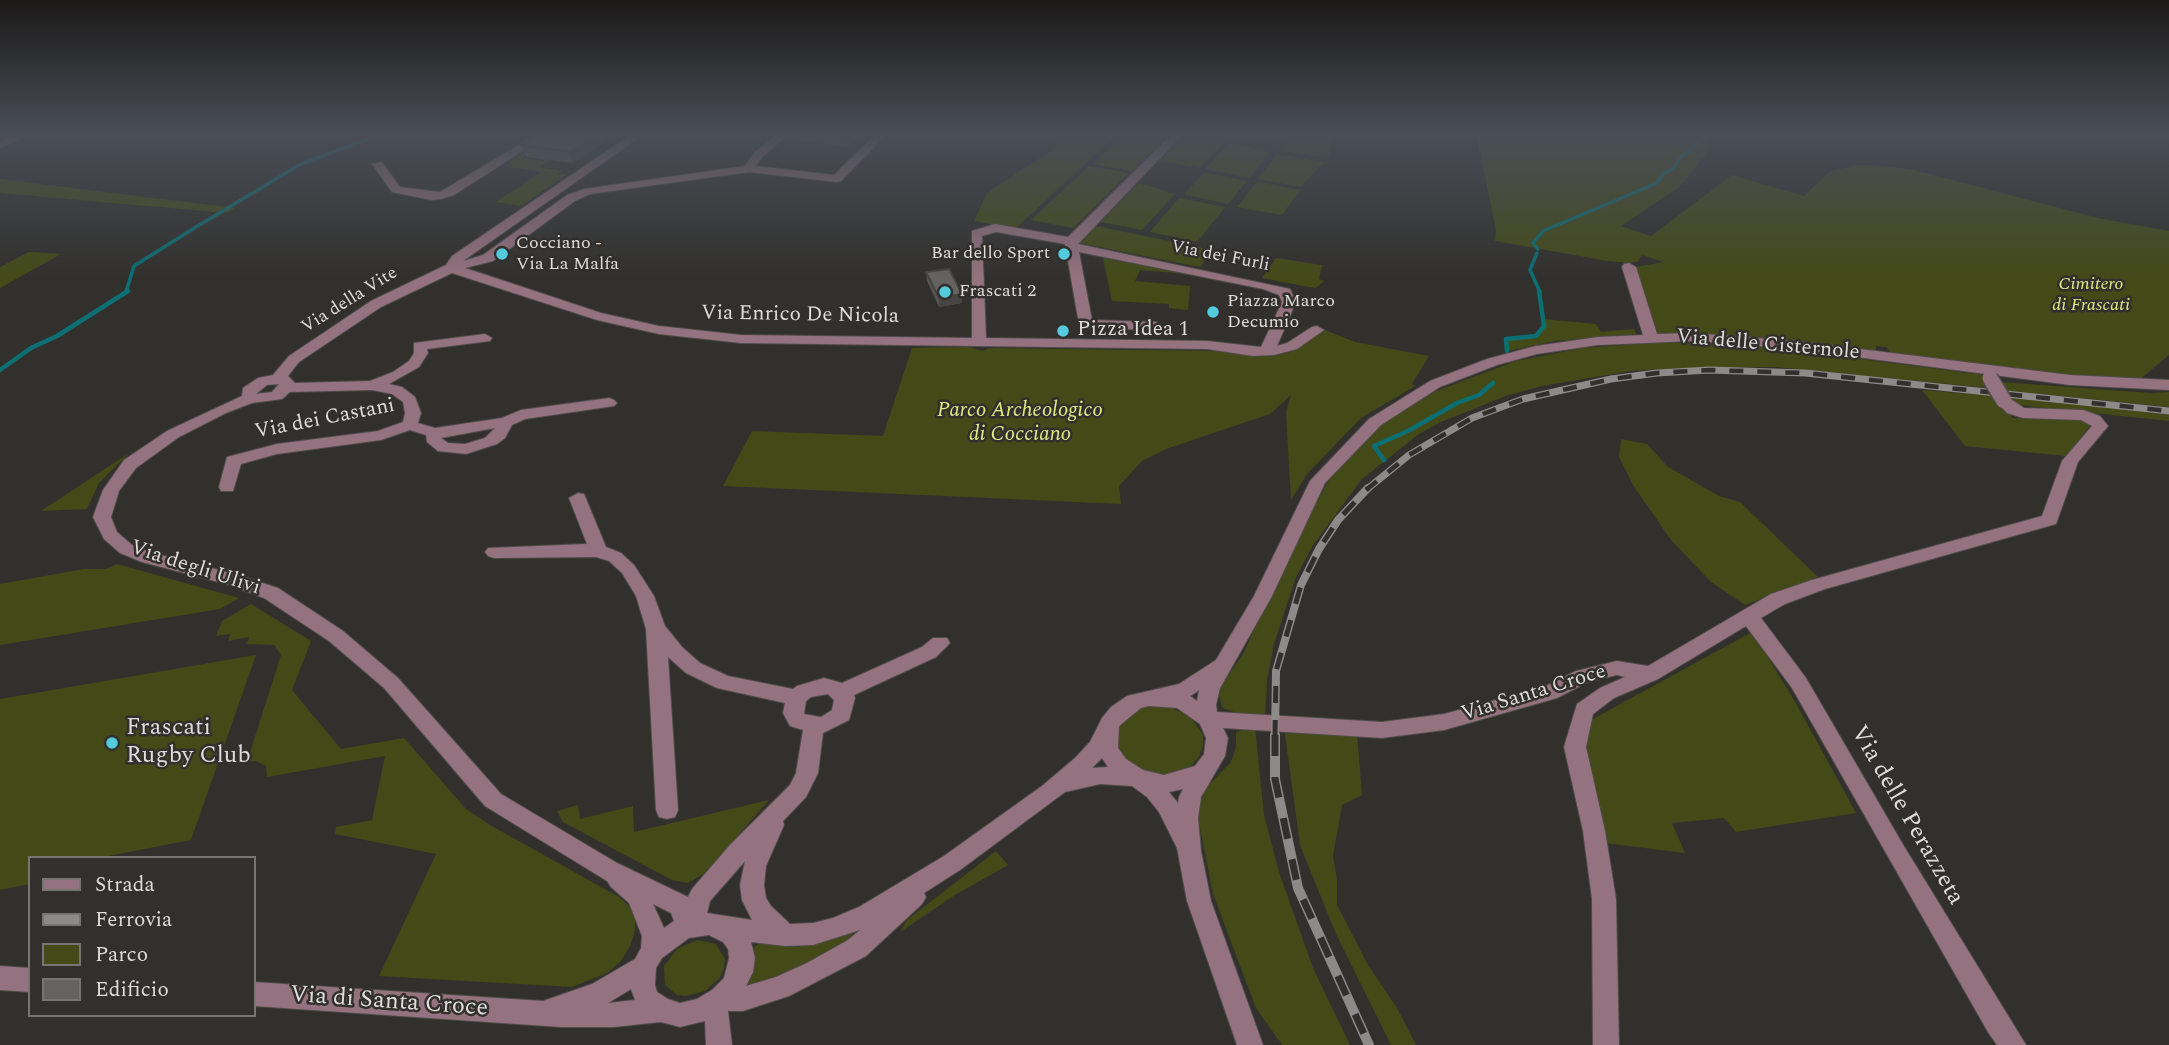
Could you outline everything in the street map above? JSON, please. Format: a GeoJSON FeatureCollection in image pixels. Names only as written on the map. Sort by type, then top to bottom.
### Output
{"type":"FeatureCollection","features":[{"type":"Feature","properties":{"kind":"street"},"geometry":{"type":"LineString","coordinates":[[391,183],[396,190],[431,196],[450,192],[465,183]]}},
{"type":"Feature","properties":{"kind":"street"},"geometry":{"type":"LineString","coordinates":[[451,268],[457,259],[568,183]]}},
{"type":"Feature","properties":{"kind":"street"},"geometry":{"type":"LineString","coordinates":[[610,183],[632,183]]}},
{"type":"Feature","properties":{"kind":"street"},"geometry":{"type":"LineString","coordinates":[[451,268],[488,258],[571,198],[588,191],[632,183]]}},
{"type":"Feature","properties":{"kind":"street"},"geometry":{"type":"LineString","coordinates":[[1129,183],[1082,230],[1076,248],[1086,324],[1156,326]]}},
{"type":"Feature","properties":{"kind":"street","name":"Via dei Furli"},"geometry":{"type":"LineString","coordinates":[[979,342],[976,234],[993,228],[1014,230],[1076,248],[1251,279],[1276,288],[1289,298],[1267,351]]}},
{"type":"Feature","properties":{"kind":"street"},"geometry":{"type":"LineString","coordinates":[[1629,267],[1651,338]]}},
{"type":"Feature","properties":{"kind":"street","name":"Via Enrico De Nicola"},"geometry":{"type":"LineString","coordinates":[[451,268],[597,316],[659,330],[741,339],[1207,345],[1267,351]]}},
{"type":"Feature","properties":{"kind":"street","name":"Via della Vite"},"geometry":{"type":"LineString","coordinates":[[283,384],[284,369],[326,336],[413,284],[451,268]]}},
{"type":"Feature","properties":{"kind":"street"},"geometry":{"type":"LineString","coordinates":[[1267,351],[1292,346],[1317,330]]}},
{"type":"Feature","properties":{"kind":"street","name":"Via delle Cisternole"},"geometry":{"type":"LineString","coordinates":[[1208,719],[1206,705],[1210,688],[1263,596],[1318,481],[1375,422],[1435,384],[1492,362],[1575,344],[1693,337],[1754,341],[1987,374],[2169,385]]}},
{"type":"Feature","properties":{"kind":"street"},"geometry":{"type":"LineString","coordinates":[[372,385],[398,374],[414,363],[421,353],[419,346],[485,338]]}},
{"type":"Feature","properties":{"kind":"street"},"geometry":{"type":"LineString","coordinates":[[1606,1045],[1604,899],[1594,831],[1576,747],[1584,710],[1607,693],[1651,674],[1777,599],[1819,584],[2050,520],[2070,461],[2100,426],[2094,419],[2083,415],[2023,413],[2013,410],[1987,374]]}},
{"type":"Feature","properties":{"kind":"street"},"geometry":{"type":"LineString","coordinates":[[283,384],[372,385],[397,390],[410,400],[413,413],[410,425],[434,433],[433,439],[444,449],[479,446],[499,435],[506,422],[521,415],[609,403]]}},
{"type":"Feature","properties":{"kind":"street","name":"Via degli Ulivi"},"geometry":{"type":"LineString","coordinates":[[283,384],[268,398],[250,398],[173,434],[130,464],[111,490],[102,517],[110,535],[126,549],[148,558],[231,579],[271,593],[336,636],[391,683],[493,800],[609,870],[681,906],[690,926]]}},
{"type":"Feature","properties":{"kind":"street","name":"Via dei Castani"},"geometry":{"type":"LineString","coordinates":[[227,487],[233,461],[247,456],[277,449],[381,435],[410,425]]}},
{"type":"Feature","properties":{"kind":"street"},"geometry":{"type":"LineString","coordinates":[[578,498],[599,551]]}},
{"type":"Feature","properties":{"kind":"street"},"geometry":{"type":"LineString","coordinates":[[494,552],[552,548],[599,551],[615,558],[628,569],[645,596],[656,629],[667,810]]}},
{"type":"Feature","properties":{"kind":"street","name":"Via delle Perazzeta"},"geometry":{"type":"LineString","coordinates":[[1749,616],[1799,683],[1997,1023],[2013,1045]]}},
{"type":"Feature","properties":{"kind":"street"},"geometry":{"type":"LineString","coordinates":[[656,629],[693,668],[724,683],[796,698],[813,687],[833,687],[841,692],[846,706],[835,720],[814,726],[797,720],[793,713],[796,698]]}},
{"type":"Feature","properties":{"kind":"street"},"geometry":{"type":"LineString","coordinates":[[841,692],[929,652],[940,643]]}},
{"type":"Feature","properties":{"kind":"street","name":"Via delle Cisternole"},"geometry":{"type":"LineString","coordinates":[[1149,698],[1185,690],[1224,662]]}},
{"type":"Feature","properties":{"kind":"street","name":"Via Santa Croce"},"geometry":{"type":"LineString","coordinates":[[1208,719],[1382,730],[1444,722],[1549,693],[1583,676],[1617,668],[1651,674]]}},
{"type":"Feature","properties":{"kind":"street"},"geometry":{"type":"LineString","coordinates":[[524,1011],[562,1008],[592,997],[649,959],[666,938],[690,926],[711,924],[785,935],[813,934],[846,925],[893,901],[952,863],[1050,792],[1083,764],[1098,747],[1118,713],[1135,702],[1149,698],[1182,701],[1198,709],[1208,719],[1217,738],[1214,756],[1190,797],[1187,818],[1189,851],[1199,901],[1250,1045]]}},
{"type":"Feature","properties":{"kind":"street"},"geometry":{"type":"LineString","coordinates":[[1110,724],[1106,738],[1108,750],[1118,765],[1155,790],[1168,806],[1189,851]]}},
{"type":"Feature","properties":{"kind":"street"},"geometry":{"type":"LineString","coordinates":[[690,926],[700,896],[738,852],[798,791],[807,773],[814,726]]}},
{"type":"Feature","properties":{"kind":"street"},"geometry":{"type":"LineString","coordinates":[[1050,792],[1079,778],[1100,775],[1173,783],[1203,772]]}},
{"type":"Feature","properties":{"kind":"street"},"geometry":{"type":"LineString","coordinates":[[784,806],[763,843],[754,866],[752,885],[754,900],[762,914],[785,935]]}},
{"type":"Feature","properties":{"kind":"street"},"geometry":{"type":"LineString","coordinates":[[717,1002],[743,999],[780,988],[857,948],[952,863]]}},
{"type":"Feature","properties":{"kind":"street","name":"Via degli Ulivi"},"geometry":{"type":"LineString","coordinates":[[609,870],[637,896],[652,927],[649,959]]}},
{"type":"Feature","properties":{"kind":"street"},"geometry":{"type":"LineString","coordinates":[[524,1011],[561,1015],[661,1010],[680,1015],[702,1010],[717,1002],[733,986],[740,971],[740,945],[732,934],[721,927]]}},
{"type":"Feature","properties":{"kind":"street"},"geometry":{"type":"LineString","coordinates":[[649,959],[642,985],[648,1000],[661,1010]]}},
{"type":"Feature","properties":{"kind":"street"},"geometry":{"type":"LineString","coordinates":[[0,978],[28,980]]}},
{"type":"Feature","properties":{"kind":"street","name":"Via di Santa Croce"},"geometry":{"type":"LineString","coordinates":[[256,994],[524,1011]]}},
{"type":"Feature","properties":{"kind":"street"},"geometry":{"type":"LineString","coordinates":[[717,1002],[719,1045]]}},
{"type":"Feature","properties":{"kind":"green space"},"geometry":{"type":"Polygon","coordinates":[[[0,183],[31,183],[235,208],[227,213],[0,193],[0,183]]]}},
{"type":"Feature","properties":{"kind":"green space"},"geometry":{"type":"Polygon","coordinates":[[[525,183],[554,183],[521,206],[496,202],[525,183]]]}},
{"type":"Feature","properties":{"kind":"green space"},"geometry":{"type":"Polygon","coordinates":[[[1002,183],[1065,183],[1015,229],[974,221],[987,193],[1002,183]]]}},
{"type":"Feature","properties":{"kind":"green space"},"geometry":{"type":"Polygon","coordinates":[[[1071,183],[1119,183],[1073,228],[1031,220],[1071,183]]]}},
{"type":"Feature","properties":{"kind":"green space"},"geometry":{"type":"Polygon","coordinates":[[[1139,183],[1175,194],[1142,230],[1100,222],[1139,183]]]}},
{"type":"Feature","properties":{"kind":"green space"},"geometry":{"type":"Polygon","coordinates":[[[1195,183],[1246,183],[1228,204],[1184,194],[1195,183]]]}},
{"type":"Feature","properties":{"kind":"green space"},"geometry":{"type":"Polygon","coordinates":[[[1256,183],[1300,190],[1282,215],[1237,207],[1256,183]]]}},
{"type":"Feature","properties":{"kind":"green space"},"geometry":{"type":"Polygon","coordinates":[[[1278,183],[1305,183],[1301,187],[1278,183]]]}},
{"type":"Feature","properties":{"kind":"green space","name":"Cimitero di Frascati"},"geometry":{"type":"Polygon","coordinates":[[[1486,183],[1683,183],[1621,226],[1651,236],[1722,183],[1759,183],[1804,196],[1818,183],[1963,183],[2098,218],[2169,231],[2169,355],[2138,381],[2066,377],[1892,354],[1886,347],[1876,346],[1876,351],[1873,351],[1762,338],[1659,334],[1656,333],[1636,267],[1663,262],[1642,255],[1638,261],[1630,263],[1608,261],[1495,241],[1496,229],[1486,183]]]}},
{"type":"Feature","properties":{"kind":"green space"},"geometry":{"type":"Polygon","coordinates":[[[1179,198],[1225,207],[1197,242],[1150,232],[1179,198]]]}},
{"type":"Feature","properties":{"kind":"green space"},"geometry":{"type":"Polygon","coordinates":[[[1096,226],[1213,250],[1200,267],[1079,243],[1096,226]]]}},
{"type":"Feature","properties":{"kind":"green space"},"geometry":{"type":"Polygon","coordinates":[[[29,252],[61,254],[0,288],[0,267],[29,252]]]}},
{"type":"Feature","properties":{"kind":"green space"},"geometry":{"type":"Polygon","coordinates":[[[1103,258],[1188,274],[1140,270],[1135,281],[1190,286],[1188,310],[1169,308],[1169,304],[1112,301],[1103,258]]]}},
{"type":"Feature","properties":{"kind":"green space"},"geometry":{"type":"Polygon","coordinates":[[[1276,258],[1322,265],[1319,279],[1324,281],[1316,288],[1262,278],[1276,258]]]}},
{"type":"Feature","properties":{"kind":"green space"},"geometry":{"type":"Polygon","coordinates":[[[1543,319],[1596,324],[1601,332],[1634,329],[1636,334],[1555,341],[1507,351],[1506,339],[1536,336],[1543,329],[1543,319]]]}},
{"type":"Feature","properties":{"kind":"green space","name":"Parco Archeologico di Cocciano"},"geometry":{"type":"Polygon","coordinates":[[[1325,330],[1355,342],[1429,356],[1412,384],[1415,386],[1361,418],[1307,474],[1291,500],[1286,412],[1291,395],[1270,414],[1166,449],[1142,461],[1119,486],[1121,504],[723,486],[752,431],[883,436],[912,348],[969,347],[983,351],[989,348],[1220,351],[1256,357],[1288,353],[1325,330]]]}},
{"type":"Feature","properties":{"kind":"green space"},"geometry":{"type":"Polygon","coordinates":[[[1666,342],[1775,348],[1984,375],[1989,388],[1776,367],[1631,371],[1542,386],[1506,396],[1441,422],[1419,434],[1362,479],[1313,545],[1296,577],[1274,644],[1267,680],[1265,717],[1242,715],[1223,708],[1219,696],[1221,686],[1243,654],[1325,487],[1336,470],[1383,423],[1436,391],[1516,361],[1583,348],[1666,342]]]}},
{"type":"Feature","properties":{"kind":"green space"},"geometry":{"type":"Polygon","coordinates":[[[2001,382],[2169,392],[2169,407],[2002,390],[2001,382]]]}},
{"type":"Feature","properties":{"kind":"green space"},"geometry":{"type":"Polygon","coordinates":[[[1922,390],[1996,396],[2013,418],[2080,420],[2090,426],[2066,456],[1965,446],[1922,390]]]}},
{"type":"Feature","properties":{"kind":"green space"},"geometry":{"type":"Polygon","coordinates":[[[2005,396],[2169,415],[2169,421],[2018,405],[2005,396]]]}},
{"type":"Feature","properties":{"kind":"green space"},"geometry":{"type":"Polygon","coordinates":[[[1621,439],[1647,444],[1668,467],[1719,496],[1740,502],[1818,577],[1745,605],[1711,582],[1671,540],[1633,485],[1619,457],[1621,439]]]}},
{"type":"Feature","properties":{"kind":"green space"},"geometry":{"type":"Polygon","coordinates":[[[129,453],[99,483],[87,509],[41,511],[129,453]]]}},
{"type":"Feature","properties":{"kind":"green space"},"geometry":{"type":"Polygon","coordinates":[[[117,564],[239,598],[220,609],[0,645],[0,584],[84,569],[106,569],[117,564]]]}},
{"type":"Feature","properties":{"kind":"green space"},"geometry":{"type":"Polygon","coordinates":[[[251,604],[311,641],[292,690],[341,749],[404,738],[466,809],[619,897],[629,906],[635,917],[635,931],[621,961],[607,973],[572,987],[379,976],[436,854],[335,834],[336,827],[372,820],[385,756],[267,777],[266,766],[256,761],[247,762],[281,655],[274,645],[247,644],[249,637],[228,641],[230,634],[216,636],[222,621],[251,604]]]}},
{"type":"Feature","properties":{"kind":"green space"},"geometry":{"type":"Polygon","coordinates":[[[1752,632],[1793,698],[1856,813],[1736,832],[1724,818],[1672,823],[1685,853],[1605,843],[1584,745],[1591,720],[1752,632]]]}},
{"type":"Feature","properties":{"kind":"green space","name":"Frascati Rugby Club"},"geometry":{"type":"Polygon","coordinates":[[[256,655],[191,840],[108,856],[28,856],[28,884],[0,890],[0,699],[256,655]]]}},
{"type":"Feature","properties":{"kind":"green space"},"geometry":{"type":"Polygon","coordinates":[[[1166,706],[1190,716],[1203,735],[1199,757],[1191,766],[1178,773],[1163,775],[1133,768],[1115,747],[1118,724],[1138,708],[1166,706]]]}},
{"type":"Feature","properties":{"kind":"green space"},"geometry":{"type":"Polygon","coordinates":[[[1255,727],[1264,815],[1279,872],[1313,968],[1350,1045],[1282,1045],[1256,1008],[1213,894],[1198,818],[1199,795],[1231,762],[1236,747],[1236,732],[1255,727]]]}},
{"type":"Feature","properties":{"kind":"green space"},"geometry":{"type":"Polygon","coordinates":[[[1284,727],[1357,734],[1362,795],[1342,805],[1333,856],[1337,905],[1368,965],[1397,1008],[1416,1045],[1391,1045],[1336,934],[1300,845],[1284,727]]]}},
{"type":"Feature","properties":{"kind":"green space"},"geometry":{"type":"Polygon","coordinates":[[[769,800],[705,873],[688,883],[672,880],[563,822],[557,811],[578,805],[580,819],[633,806],[634,832],[769,800]]]}},
{"type":"Feature","properties":{"kind":"green space"},"geometry":{"type":"Polygon","coordinates":[[[996,851],[1008,865],[955,895],[900,932],[907,920],[996,851]]]}},
{"type":"Feature","properties":{"kind":"green space"},"geometry":{"type":"Polygon","coordinates":[[[850,932],[855,936],[850,941],[805,967],[749,987],[743,985],[753,949],[759,943],[798,947],[850,932]]]}},
{"type":"Feature","properties":{"kind":"green space"},"geometry":{"type":"Polygon","coordinates":[[[697,940],[716,944],[725,959],[724,968],[720,978],[705,991],[686,996],[677,995],[665,985],[664,966],[677,949],[697,940]]]}},
{"type":"Feature","properties":{"kind":"building"},"geometry":{"type":"Polygon","coordinates":[[[949,269],[962,294],[939,298],[926,272],[949,269]]]}},
{"type":"Feature","properties":{"kind":"waterway"},"geometry":{"type":"LineString","coordinates":[[126,292],[134,266],[270,183]]}},
{"type":"Feature","properties":{"kind":"waterway"},"geometry":{"type":"LineString","coordinates":[[1538,249],[1533,243],[1543,231],[1657,183]]}},
{"type":"Feature","properties":{"kind":"waterway"},"geometry":{"type":"LineString","coordinates":[[1537,253],[1530,270],[1540,292]]}},
{"type":"Feature","properties":{"kind":"waterway"},"geometry":{"type":"LineString","coordinates":[[0,370],[31,348],[57,336],[128,291]]}},
{"type":"Feature","properties":{"kind":"waterway"},"geometry":{"type":"LineString","coordinates":[[1507,351],[1506,339],[1536,336],[1544,326],[1539,291]]}},
{"type":"Feature","properties":{"kind":"waterway"},"geometry":{"type":"LineString","coordinates":[[1384,460],[1374,446],[1408,431],[1457,403],[1479,395],[1493,383]]}},
{"type":"Feature","properties":{"kind":"railway"},"geometry":{"type":"LineString","coordinates":[[1367,490],[1409,455],[1472,418],[1523,399],[1611,379],[1657,373],[1709,370],[1805,373],[2169,411]]}},
{"type":"Feature","properties":{"kind":"railway"},"geometry":{"type":"LineString","coordinates":[[1275,737],[1276,671],[1301,585],[1319,549],[1338,520],[1367,490]]}},
{"type":"Feature","properties":{"kind":"railway"},"geometry":{"type":"LineString","coordinates":[[1275,737],[1275,779],[1298,888],[1369,1045]]}},
{"type":"Feature","properties":{"kind":"place","name":"Cocciano - Via La Malfa"},"geometry":{"type":"Point","coordinates":[502,254]}},
{"type":"Feature","properties":{"kind":"place","name":"Bar dello Sport"},"geometry":{"type":"Point","coordinates":[1064,254]}},
{"type":"Feature","properties":{"kind":"place","name":"Frascati 2"},"geometry":{"type":"Point","coordinates":[945,292]}},
{"type":"Feature","properties":{"kind":"place","name":"Piazza Marco Decumio"},"geometry":{"type":"Point","coordinates":[1213,312]}},
{"type":"Feature","properties":{"kind":"place","name":"Pizza Idea 1"},"geometry":{"type":"Point","coordinates":[1063,331]}},
{"type":"Feature","properties":{"kind":"place","name":"Frascati Rugby Club"},"geometry":{"type":"Point","coordinates":[112,743]}}]}
